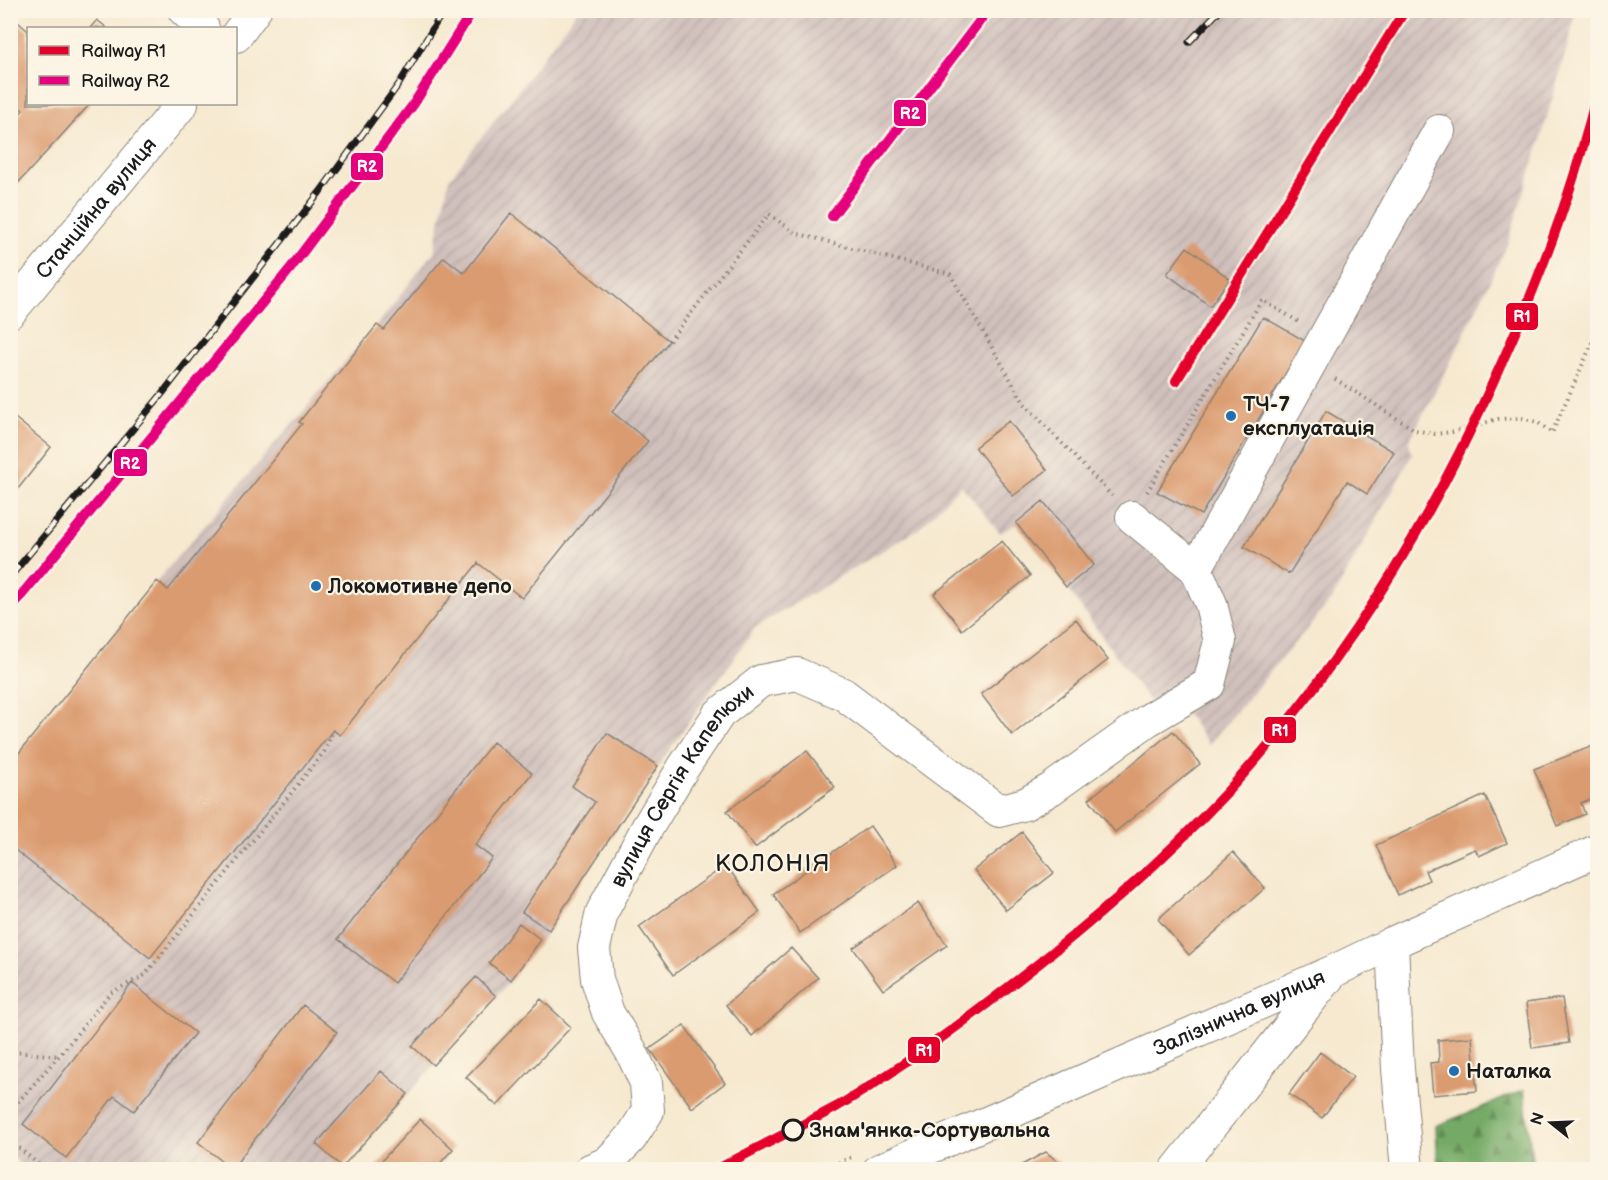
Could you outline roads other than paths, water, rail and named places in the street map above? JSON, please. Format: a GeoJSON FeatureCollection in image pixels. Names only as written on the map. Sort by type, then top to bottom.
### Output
{"type":"FeatureCollection","features":[{"type":"Feature","properties":{"kind":"street"},"geometry":{"type":"LineString","coordinates":[[184,10],[202,27]]}},
{"type":"Feature","properties":{"kind":"street"},"geometry":{"type":"LineString","coordinates":[[237,35],[255,10]]}},
{"type":"Feature","properties":{"kind":"street","name":"Станційна вулиця"},"geometry":{"type":"LineString","coordinates":[[14,301],[181,105]]}},
{"type":"Feature","properties":{"kind":"street"},"geometry":{"type":"LineString","coordinates":[[1132,517],[1196,569],[1439,131]]}},
{"type":"Feature","properties":{"kind":"street","name":"вулиця Сергія Капелюхи"},"geometry":{"type":"LineString","coordinates":[[590,1170],[607,1162],[631,1138],[648,1111],[646,1083],[631,1051],[608,1013],[597,979],[594,948],[603,912],[647,828],[719,714],[761,681],[797,675],[843,694],[999,811],[1025,804],[1051,789],[1148,720],[1209,684],[1220,641],[1211,604],[1196,569]]}},
{"type":"Feature","properties":{"kind":"street","name":"Залізнична вулиця"},"geometry":{"type":"LineString","coordinates":[[879,1170],[1334,971],[1598,850]]}},
{"type":"Feature","properties":{"kind":"street"},"geometry":{"type":"LineString","coordinates":[[1392,943],[1398,1069],[1407,1170]]}},
{"type":"Feature","properties":{"kind":"street"},"geometry":{"type":"LineString","coordinates":[[1176,1170],[1334,971]]}},
{"type":"Feature","properties":{"kind":"railway"},"geometry":{"type":"LineString","coordinates":[[10,577],[162,394],[320,192],[399,84],[444,10]]}},
{"type":"Feature","properties":{"kind":"railway"},"geometry":{"type":"LineString","coordinates":[[832,216],[988,10]]}},
{"type":"Feature","properties":{"kind":"railway"},"geometry":{"type":"LineString","coordinates":[[1189,42],[1220,10]]}},
{"type":"Feature","properties":{"kind":"railway"},"geometry":{"type":"LineString","coordinates":[[1176,381],[1405,10]]}},
{"type":"Feature","properties":{"kind":"railway"},"geometry":{"type":"LineString","coordinates":[[716,1170],[860,1093],[926,1049],[990,1002],[1067,941],[1149,870],[1226,793],[1267,747],[1342,650],[1376,598],[1439,492],[1467,438],[1509,346],[1553,238],[1578,164],[1598,89]]}},
{"type":"Feature","properties":{"kind":"rail line","name":"R2"},"geometry":{"type":"LineString","coordinates":[[10,609],[290,269],[413,105],[473,10]]}},
{"type":"Feature","properties":{"kind":"rail line","name":"R2"},"geometry":{"type":"LineString","coordinates":[[832,216],[988,10]]}},
{"type":"Feature","properties":{"kind":"rail line","name":"R1"},"geometry":{"type":"LineString","coordinates":[[1176,381],[1405,10]]}},
{"type":"Feature","properties":{"kind":"rail line","name":"R1"},"geometry":{"type":"LineString","coordinates":[[716,1170],[860,1093],[926,1049],[990,1002],[1067,941],[1149,870],[1226,793],[1267,747],[1342,650],[1376,598],[1439,492],[1467,438],[1509,346],[1553,238],[1578,164],[1598,89]]}},
{"type":"Feature","properties":{"kind":"place","name":"ТЧ-7 експлуатація"},"geometry":{"type":"Point","coordinates":[1231,416]}},
{"type":"Feature","properties":{"kind":"place","name":"Локомотивне депо"},"geometry":{"type":"Point","coordinates":[316,586]}},
{"type":"Feature","properties":{"kind":"place","name":"Наталка"},"geometry":{"type":"Point","coordinates":[1454,1071]}},
{"type":"Feature","properties":{"kind":"place","name":"Знам'янка-Сортувальна"},"geometry":{"type":"Point","coordinates":[793,1130]}},
{"type":"Feature","properties":{"kind":"district","name":"КОЛОНІЯ"},"geometry":{"type":"Point","coordinates":[773,863]}}]}
